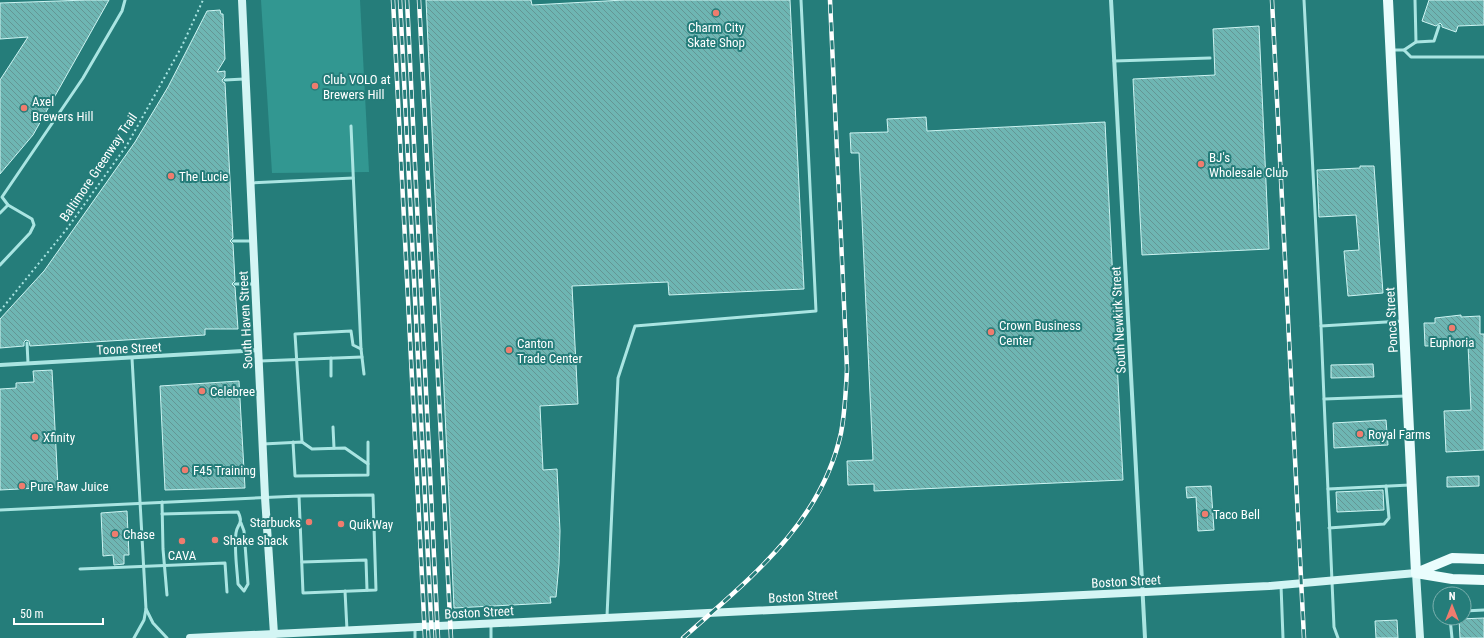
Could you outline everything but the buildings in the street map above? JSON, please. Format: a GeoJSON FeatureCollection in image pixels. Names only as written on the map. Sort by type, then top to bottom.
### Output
{"type":"FeatureCollection","features":[{"type":"Feature","properties":{"kind":"main road","name":"South Haven Street"},"geometry":{"type":"LineString","coordinates":[[242,0],[265,498],[274,636]]}},
{"type":"Feature","properties":{"kind":"main road","name":"Ponca Street"},"geometry":{"type":"LineString","coordinates":[[1388,0],[1420,638]]}},
{"type":"Feature","properties":{"kind":"main road"},"geometry":{"type":"LineString","coordinates":[[1416,573],[1452,558],[1484,559]]}},
{"type":"Feature","properties":{"kind":"main road","name":"Boston Street"},"geometry":{"type":"LineString","coordinates":[[190,638],[274,636],[347,630],[1281,585],[1416,573]]}},
{"type":"Feature","properties":{"kind":"main road"},"geometry":{"type":"LineString","coordinates":[[1416,573],[1452,580],[1484,580]]}},
{"type":"Feature","properties":{"kind":"street","name":"South Newkirk Street"},"geometry":{"type":"LineString","coordinates":[[1111,0],[1130,371],[1138,479],[1144,638]]}},
{"type":"Feature","properties":{"kind":"street","name":"Toone Street"},"geometry":{"type":"LineString","coordinates":[[0,365],[258,350]]}},
{"type":"Feature","properties":{"kind":"lane"},"geometry":{"type":"LineString","coordinates":[[0,266],[30,233],[34,225],[32,219],[8,205],[2,196],[82,78],[122,11],[125,0]]}},
{"type":"Feature","properties":{"kind":"lane"},"geometry":{"type":"LineString","coordinates":[[607,618],[618,378],[635,326],[816,311],[801,0]]}},
{"type":"Feature","properties":{"kind":"lane"},"geometry":{"type":"LineString","coordinates":[[1304,0],[1321,326],[1334,627],[1338,638]]}},
{"type":"Feature","properties":{"kind":"lane"},"geometry":{"type":"LineString","coordinates":[[1416,1],[1416,42]]}},
{"type":"Feature","properties":{"kind":"lane"},"geometry":{"type":"LineString","coordinates":[[1390,50],[1404,50],[1416,42],[1434,41],[1439,26]]}},
{"type":"Feature","properties":{"kind":"lane"},"geometry":{"type":"LineString","coordinates":[[1404,50],[1411,57],[1484,57]]}},
{"type":"Feature","properties":{"kind":"lane"},"geometry":{"type":"LineString","coordinates":[[1114,61],[1210,58]]}},
{"type":"Feature","properties":{"kind":"lane"},"geometry":{"type":"LineString","coordinates":[[225,80],[246,79]]}},
{"type":"Feature","properties":{"kind":"lane"},"geometry":{"type":"LineString","coordinates":[[351,126],[361,349],[364,374]]}},
{"type":"Feature","properties":{"kind":"lane"},"geometry":{"type":"LineString","coordinates":[[251,182],[353,178]]}},
{"type":"Feature","properties":{"kind":"lane"},"geometry":{"type":"LineString","coordinates":[[0,213],[8,205]]}},
{"type":"Feature","properties":{"kind":"lane"},"geometry":{"type":"LineString","coordinates":[[233,242],[254,241]]}},
{"type":"Feature","properties":{"kind":"lane"},"geometry":{"type":"LineString","coordinates":[[235,284],[256,284]]}},
{"type":"Feature","properties":{"kind":"lane"},"geometry":{"type":"LineString","coordinates":[[1321,326],[1404,321]]}},
{"type":"Feature","properties":{"kind":"lane"},"geometry":{"type":"LineString","coordinates":[[302,442],[294,334],[351,331],[353,345],[361,349]]}},
{"type":"Feature","properties":{"kind":"lane"},"geometry":{"type":"LineString","coordinates":[[27,343],[28,363]]}},
{"type":"Feature","properties":{"kind":"lane"},"geometry":{"type":"LineString","coordinates":[[259,361],[362,357]]}},
{"type":"Feature","properties":{"kind":"lane"},"geometry":{"type":"LineString","coordinates":[[132,358],[146,609],[144,620],[134,638]]}},
{"type":"Feature","properties":{"kind":"lane"},"geometry":{"type":"LineString","coordinates":[[331,358],[331,376]]}},
{"type":"Feature","properties":{"kind":"lane"},"geometry":{"type":"LineString","coordinates":[[1324,399],[1407,396]]}},
{"type":"Feature","properties":{"kind":"lane"},"geometry":{"type":"LineString","coordinates":[[333,427],[334,448]]}},
{"type":"Feature","properties":{"kind":"lane"},"geometry":{"type":"LineString","coordinates":[[293,442],[295,476],[368,475],[368,442]]}},
{"type":"Feature","properties":{"kind":"lane"},"geometry":{"type":"LineString","coordinates":[[263,444],[302,442],[312,449],[345,448],[368,464]]}},
{"type":"Feature","properties":{"kind":"lane"},"geometry":{"type":"LineString","coordinates":[[1328,489],[1412,484]]}},
{"type":"Feature","properties":{"kind":"lane"},"geometry":{"type":"LineString","coordinates":[[1329,528],[1384,524],[1389,518],[1386,486]]}},
{"type":"Feature","properties":{"kind":"lane"},"geometry":{"type":"LineString","coordinates":[[0,510],[299,496],[373,495],[376,590],[303,593],[299,496]]}},
{"type":"Feature","properties":{"kind":"lane"},"geometry":{"type":"LineString","coordinates":[[162,502],[164,567],[167,595]]}},
{"type":"Feature","properties":{"kind":"lane"},"geometry":{"type":"LineString","coordinates":[[162,514],[238,512],[244,531],[248,584],[244,591],[238,584],[236,531],[241,523]]}},
{"type":"Feature","properties":{"kind":"lane"},"geometry":{"type":"LineString","coordinates":[[302,562],[366,560],[367,590]]}},
{"type":"Feature","properties":{"kind":"lane"},"geometry":{"type":"LineString","coordinates":[[80,569],[225,564],[227,592]]}},
{"type":"Feature","properties":{"kind":"lane"},"geometry":{"type":"LineString","coordinates":[[1281,585],[1283,638]]}},
{"type":"Feature","properties":{"kind":"lane"},"geometry":{"type":"LineString","coordinates":[[345,591],[347,630]]}},
{"type":"Feature","properties":{"kind":"lane"},"geometry":{"type":"LineString","coordinates":[[146,609],[153,623],[167,638]]}},
{"type":"Feature","properties":{"kind":"lane"},"geometry":{"type":"LineString","coordinates":[[1472,611],[1484,610]]}},
{"type":"Feature","properties":{"kind":"lane"},"geometry":{"type":"LineString","coordinates":[[491,624],[491,638]]}},
{"type":"Feature","properties":{"kind":"lane"},"geometry":{"type":"LineString","coordinates":[[1451,626],[1452,638]]}},
{"type":"Feature","properties":{"kind":"lane"},"geometry":{"type":"LineString","coordinates":[[415,627],[415,638]]}},
{"type":"Feature","properties":{"kind":"path","name":"Baltimore Greenway Trail"},"geometry":{"type":"LineString","coordinates":[[0,311],[66,230],[127,145],[182,46],[203,0]]}},
{"type":"Feature","properties":{"kind":"green space","name":"Club VOLO at Brewers Hill"},"geometry":{"type":"Polygon","coordinates":[[[261,0],[360,0],[369,172],[272,173],[261,0]]]}},
{"type":"Feature","properties":{"kind":"railway"},"geometry":{"type":"LineString","coordinates":[[393,0],[425,638]]}},
{"type":"Feature","properties":{"kind":"railway"},"geometry":{"type":"LineString","coordinates":[[400,0],[432,638]]}},
{"type":"Feature","properties":{"kind":"railway"},"geometry":{"type":"LineString","coordinates":[[407,0],[438,638]]}},
{"type":"Feature","properties":{"kind":"railway"},"geometry":{"type":"LineString","coordinates":[[419,0],[451,638]]}},
{"type":"Feature","properties":{"kind":"railway"},"geometry":{"type":"LineString","coordinates":[[683,638],[757,571],[779,548],[800,522],[817,495],[831,466],[841,433],[847,369],[830,0]]}},
{"type":"Feature","properties":{"kind":"railway"},"geometry":{"type":"LineString","coordinates":[[1272,0],[1304,638]]}},
{"type":"Feature","properties":{"kind":"place","name":"Charm City Skate Shop"},"geometry":{"type":"Point","coordinates":[716,13]}},
{"type":"Feature","properties":{"kind":"place","name":"Club VOLO at Brewers Hill"},"geometry":{"type":"Point","coordinates":[315,86]}},
{"type":"Feature","properties":{"kind":"place","name":"Axel Brewers Hill"},"geometry":{"type":"Point","coordinates":[24,108]}},
{"type":"Feature","properties":{"kind":"place","name":"BJ's Wholesale Club"},"geometry":{"type":"Point","coordinates":[1201,164]}},
{"type":"Feature","properties":{"kind":"place","name":"The Lucie"},"geometry":{"type":"Point","coordinates":[171,176]}},
{"type":"Feature","properties":{"kind":"place","name":"Euphoria"},"geometry":{"type":"Point","coordinates":[1452,328]}},
{"type":"Feature","properties":{"kind":"place","name":"Crown Business Center"},"geometry":{"type":"Point","coordinates":[991,332]}},
{"type":"Feature","properties":{"kind":"place","name":"Canton Trade Center"},"geometry":{"type":"Point","coordinates":[509,350]}},
{"type":"Feature","properties":{"kind":"place","name":"Celebree"},"geometry":{"type":"Point","coordinates":[202,391]}},
{"type":"Feature","properties":{"kind":"place","name":"Royal Farms"},"geometry":{"type":"Point","coordinates":[1360,434]}},
{"type":"Feature","properties":{"kind":"place","name":"Xfinity"},"geometry":{"type":"Point","coordinates":[35,437]}},
{"type":"Feature","properties":{"kind":"place","name":"F45 Training"},"geometry":{"type":"Point","coordinates":[185,470]}},
{"type":"Feature","properties":{"kind":"place","name":"Pure Raw Juice"},"geometry":{"type":"Point","coordinates":[22,486]}},
{"type":"Feature","properties":{"kind":"place","name":"Taco Bell"},"geometry":{"type":"Point","coordinates":[1205,514]}},
{"type":"Feature","properties":{"kind":"place","name":"Starbucks"},"geometry":{"type":"Point","coordinates":[309,522]}},
{"type":"Feature","properties":{"kind":"place","name":"QuikWay"},"geometry":{"type":"Point","coordinates":[341,524]}},
{"type":"Feature","properties":{"kind":"place","name":"Chase"},"geometry":{"type":"Point","coordinates":[115,534]}},
{"type":"Feature","properties":{"kind":"place","name":"Shake Shack"},"geometry":{"type":"Point","coordinates":[215,540]}},
{"type":"Feature","properties":{"kind":"place","name":"CAVA"},"geometry":{"type":"Point","coordinates":[182,541]}}]}
